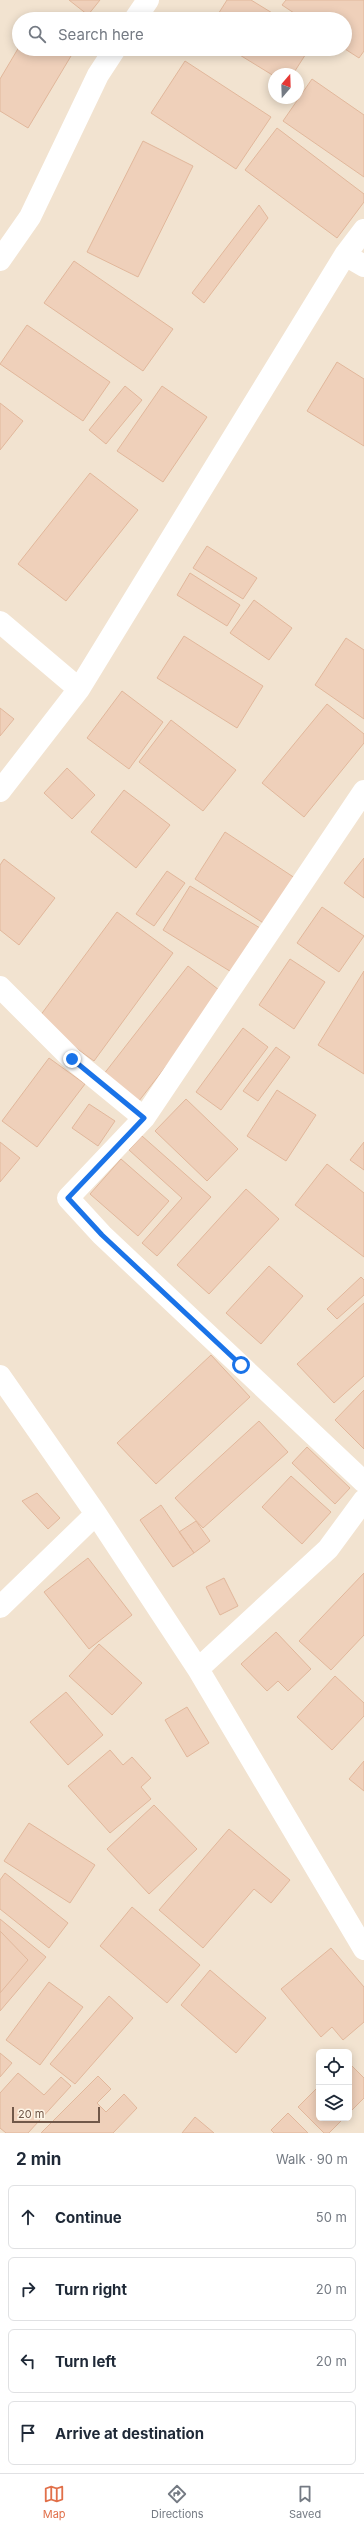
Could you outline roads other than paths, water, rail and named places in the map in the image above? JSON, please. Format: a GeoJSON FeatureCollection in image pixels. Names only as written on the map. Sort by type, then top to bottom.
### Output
{"type":"FeatureCollection","features":[{"type":"Feature","properties":{"kind":"street"},"geometry":{"type":"LineString","coordinates":[[140,12],[148,0]]}},
{"type":"Feature","properties":{"kind":"street"},"geometry":{"type":"LineString","coordinates":[[0,260],[30,217],[98,75],[110,56]]}},
{"type":"Feature","properties":{"kind":"street"},"geometry":{"type":"LineString","coordinates":[[0,791],[79,688],[346,255],[364,230]]}},
{"type":"Feature","properties":{"kind":"street"},"geometry":{"type":"LineString","coordinates":[[346,255],[364,266]]}},
{"type":"Feature","properties":{"kind":"street"},"geometry":{"type":"LineString","coordinates":[[0,622],[79,688]]}},
{"type":"Feature","properties":{"kind":"street"},"geometry":{"type":"LineString","coordinates":[[364,791],[144,1118],[68,1198],[102,1235],[364,1482]]}},
{"type":"Feature","properties":{"kind":"street"},"geometry":{"type":"LineString","coordinates":[[0,987],[72,1059],[144,1118]]}},
{"type":"Feature","properties":{"kind":"street"},"geometry":{"type":"LineString","coordinates":[[0,1376],[96,1514],[198,1669],[364,1949]]}},
{"type":"Feature","properties":{"kind":"street"},"geometry":{"type":"LineString","coordinates":[[198,1669],[328,1550],[364,1500]]}},
{"type":"Feature","properties":{"kind":"street"},"geometry":{"type":"LineString","coordinates":[[0,1607],[96,1514]]}}]}
